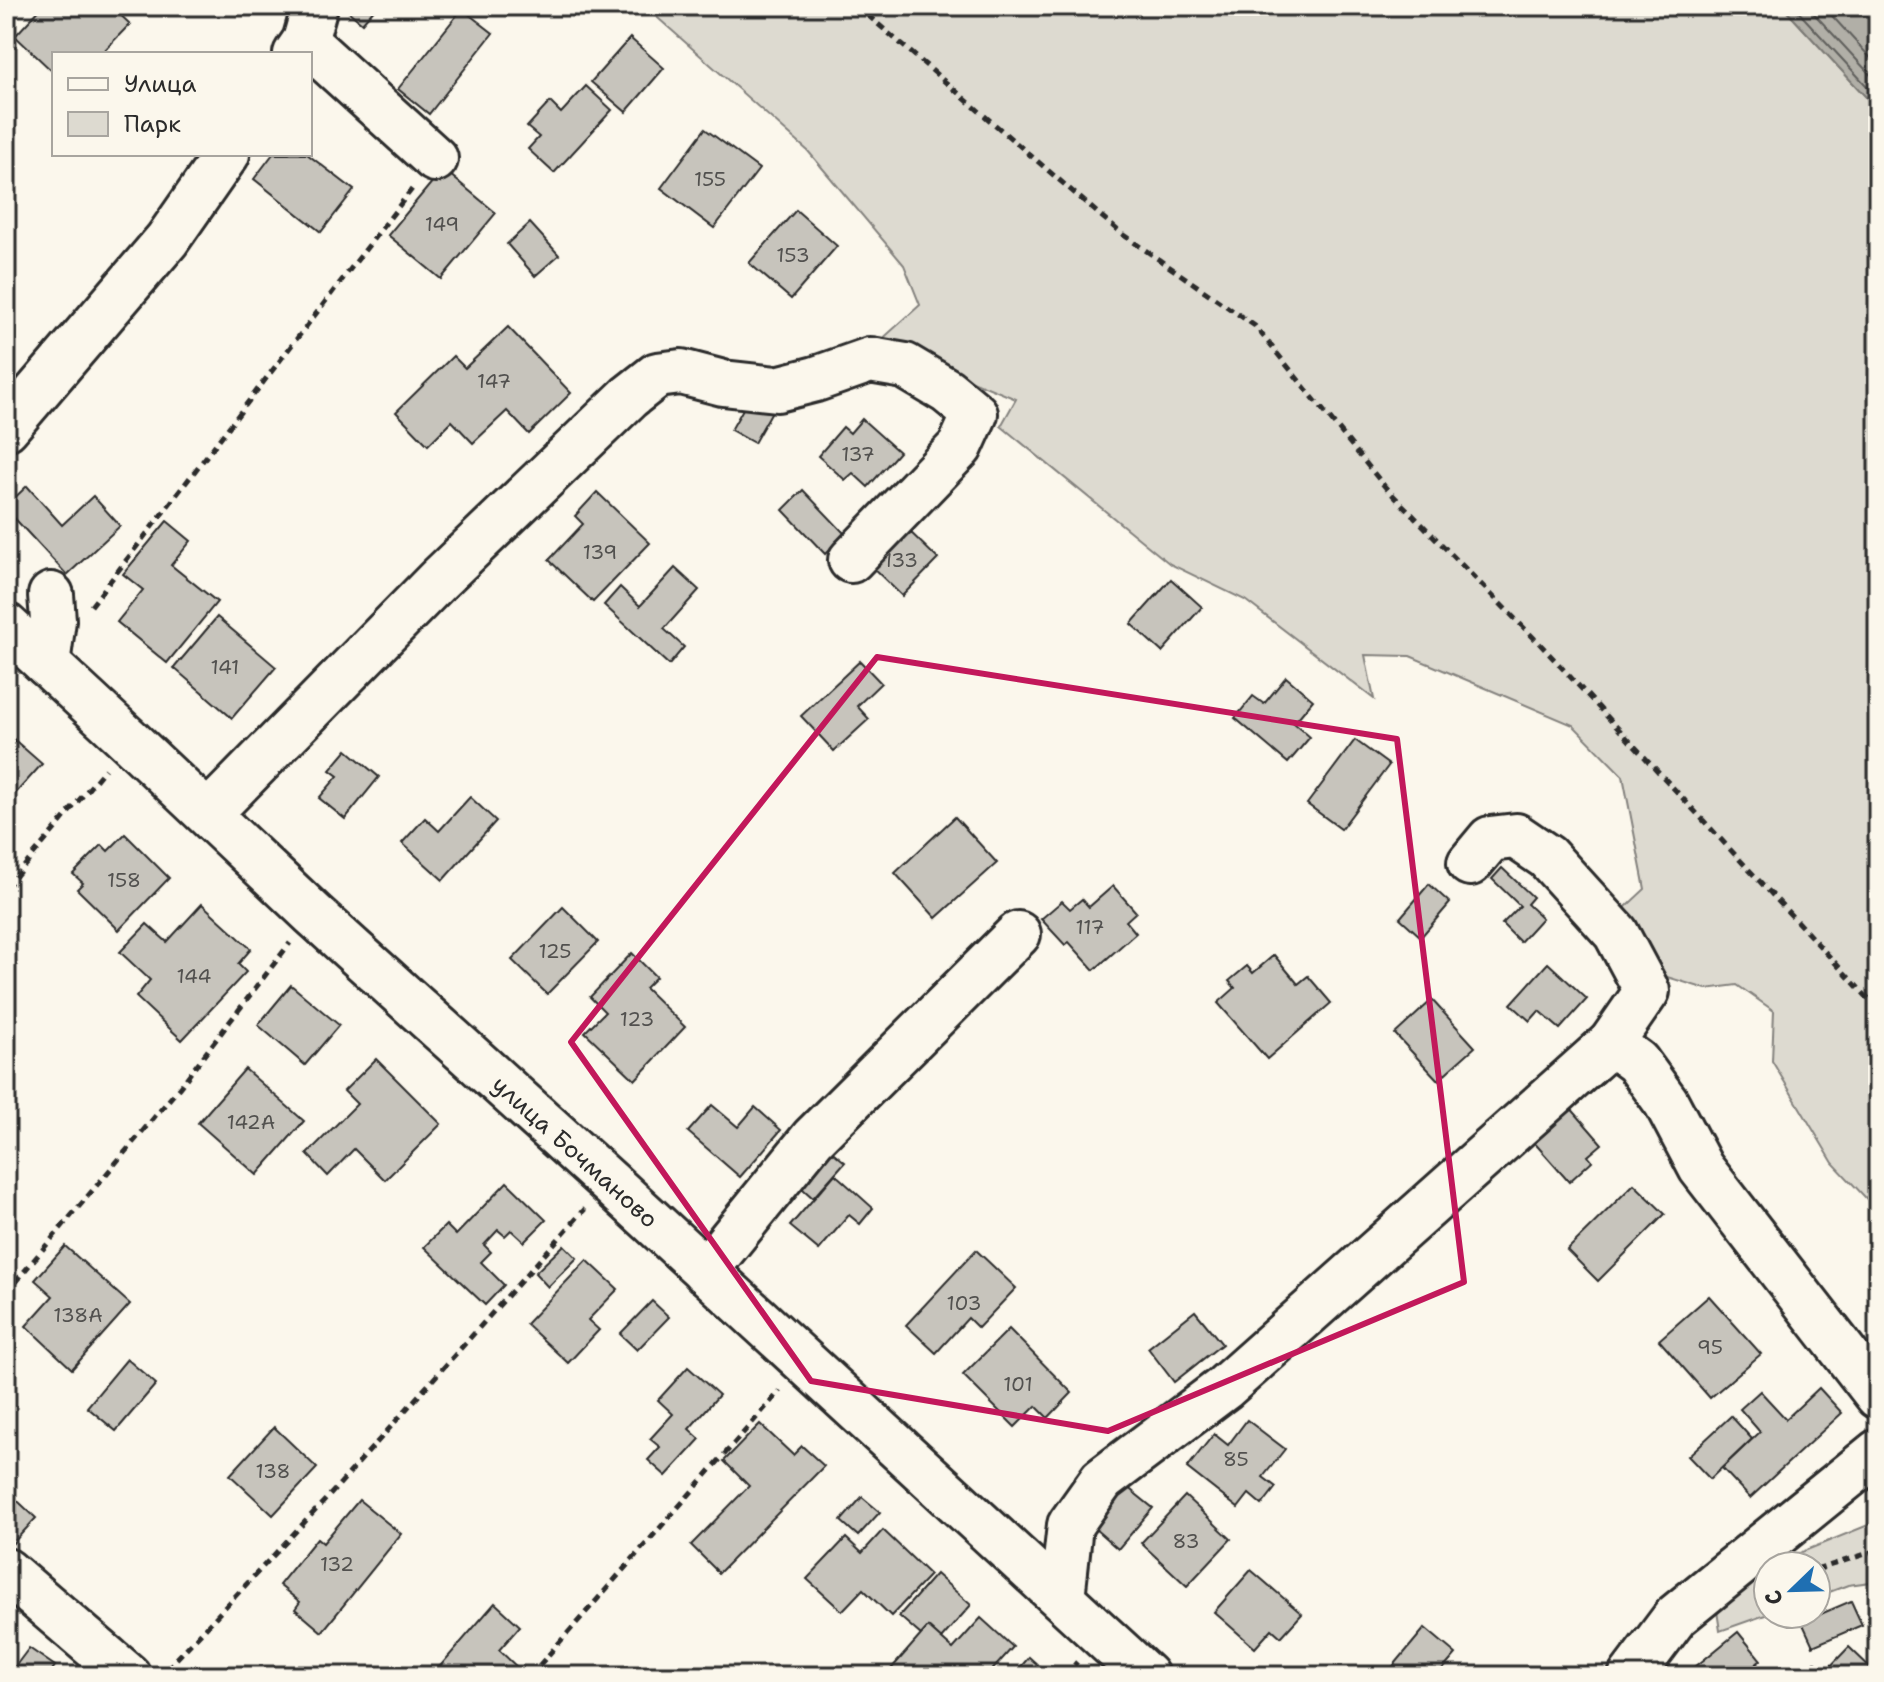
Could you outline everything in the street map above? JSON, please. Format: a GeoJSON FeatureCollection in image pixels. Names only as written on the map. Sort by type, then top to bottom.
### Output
{"type":"FeatureCollection","features":[{"type":"Feature","properties":{"kind":"street"},"geometry":{"type":"LineString","coordinates":[[305,34],[435,159]]}},
{"type":"Feature","properties":{"kind":"street"},"geometry":{"type":"LineString","coordinates":[[6,428],[167,240],[226,156]]}},
{"type":"Feature","properties":{"kind":"street"},"geometry":{"type":"LineString","coordinates":[[208,814],[438,580],[629,397],[657,375],[681,372],[723,383],[777,389],[870,360],[905,366],[947,391],[975,414],[960,447],[851,560]]}},
{"type":"Feature","properties":{"kind":"street"},"geometry":{"type":"LineString","coordinates":[[47,664],[53,620],[68,604]]}},
{"type":"Feature","properties":{"kind":"street","name":"улица Бочманово"},"geometry":{"type":"LineString","coordinates":[[6,626],[313,914],[1146,1676]]}},
{"type":"Feature","properties":{"kind":"street"},"geometry":{"type":"LineString","coordinates":[[1062,1598],[1070,1525],[1102,1480],[1224,1388],[1611,1043],[1647,991],[1616,933],[1547,857],[1516,836],[1490,839],[1470,863]]}},
{"type":"Feature","properties":{"kind":"street"},"geometry":{"type":"LineString","coordinates":[[705,1271],[813,1138],[1018,934]]}},
{"type":"Feature","properties":{"kind":"street"},"geometry":{"type":"LineString","coordinates":[[1611,1043],[1637,1062],[1666,1102],[1701,1168],[1878,1396]]}},
{"type":"Feature","properties":{"kind":"street"},"geometry":{"type":"LineString","coordinates":[[1631,1676],[1676,1616],[1878,1452]]}},
{"type":"Feature","properties":{"kind":"street"},"geometry":{"type":"LineString","coordinates":[[6,1571],[128,1676]]}},
{"type":"Feature","properties":{"kind":"path"},"geometry":{"type":"LineString","coordinates":[[857,6],[1122,234],[1255,326],[1386,488],[1539,643],[1878,1009]]}},
{"type":"Feature","properties":{"kind":"path"},"geometry":{"type":"LineString","coordinates":[[68,604],[435,159]]}},
{"type":"Feature","properties":{"kind":"path"},"geometry":{"type":"LineString","coordinates":[[6,888],[129,740]]}},
{"type":"Feature","properties":{"kind":"path"},"geometry":{"type":"LineString","coordinates":[[6,1293],[179,1088],[313,914]]}},
{"type":"Feature","properties":{"kind":"path"},"geometry":{"type":"LineString","coordinates":[[160,1676],[329,1496],[609,1182]]}},
{"type":"Feature","properties":{"kind":"path"},"geometry":{"type":"LineString","coordinates":[[530,1676],[805,1362]]}},
{"type":"Feature","properties":{"kind":"path"},"geometry":{"type":"LineString","coordinates":[[1832,1565],[1878,1550]]}},
{"type":"Feature","properties":{"kind":"highlighted area"},"geometry":{"type":"Polygon","coordinates":[[[877,657],[1397,739],[1464,1282],[1108,1431],[811,1381],[571,1042],[877,657]]]}},
{"type":"Feature","properties":{"kind":"green space"},"geometry":{"type":"Polygon","coordinates":[[[655,6],[1782,6],[1878,110],[1878,1211],[1833,1163],[1772,1061],[1774,1011],[1737,985],[1706,989],[1667,977],[1615,917],[1645,889],[1623,776],[1573,725],[1410,656],[1365,655],[1374,699],[1245,600],[1170,564],[1001,426],[1016,399],[968,379],[952,380],[869,351],[920,305],[904,265],[808,151],[650,11],[655,6]]]}},
{"type":"Feature","properties":{"kind":"green space"},"geometry":{"type":"Polygon","coordinates":[[[1878,1521],[1878,1581],[1848,1585],[1832,1591],[1832,1550],[1807,1550],[1878,1521]]]}},
{"type":"Feature","properties":{"kind":"green space"},"geometry":{"type":"Polygon","coordinates":[[[1752,1584],[1752,1620],[1720,1631],[1717,1611],[1752,1584]]]}},
{"type":"Feature","properties":{"kind":"water"},"geometry":{"type":"Polygon","coordinates":[[[1782,6],[1878,6],[1878,110],[1782,6]]]}},
{"type":"Feature","properties":{"kind":"building"},"geometry":{"type":"Polygon","coordinates":[[[43,6],[111,6],[130,24],[103,52],[52,52],[52,71],[15,36],[43,6]]]}},
{"type":"Feature","properties":{"kind":"building"},"geometry":{"type":"Polygon","coordinates":[[[342,6],[375,6],[376,7],[362,23],[342,6]]]}},
{"type":"Feature","properties":{"kind":"building"},"geometry":{"type":"Polygon","coordinates":[[[462,9],[493,33],[429,114],[398,89],[462,9]]]}},
{"type":"Feature","properties":{"kind":"building"},"geometry":{"type":"Polygon","coordinates":[[[630,38],[664,68],[626,112],[591,82],[630,38]]]}},
{"type":"Feature","properties":{"kind":"building"},"geometry":{"type":"Polygon","coordinates":[[[586,86],[612,110],[554,173],[528,149],[539,137],[527,127],[550,102],[561,113],[586,86]]]}},
{"type":"Feature","properties":{"kind":"building"},"geometry":{"type":"Polygon","coordinates":[[[705,129],[759,169],[714,228],[661,188],[705,129]]]}},
{"type":"Feature","properties":{"kind":"building"},"geometry":{"type":"Polygon","coordinates":[[[271,156],[310,156],[354,190],[321,232],[254,179],[271,156]]]}},
{"type":"Feature","properties":{"kind":"building"},"geometry":{"type":"Polygon","coordinates":[[[443,169],[496,213],[441,279],[388,235],[443,169]]]}},
{"type":"Feature","properties":{"kind":"building"},"geometry":{"type":"Polygon","coordinates":[[[796,210],[837,246],[791,299],[749,263],[796,210]]]}},
{"type":"Feature","properties":{"kind":"building"},"geometry":{"type":"Polygon","coordinates":[[[530,223],[559,255],[535,276],[507,244],[530,223]]]}},
{"type":"Feature","properties":{"kind":"building"},"geometry":{"type":"Polygon","coordinates":[[[508,327],[571,393],[529,434],[507,411],[473,443],[452,421],[428,445],[396,412],[453,356],[465,368],[508,327]]]}},
{"type":"Feature","properties":{"kind":"building"},"geometry":{"type":"Polygon","coordinates":[[[752,393],[775,406],[754,443],[731,430],[752,393]]]}},
{"type":"Feature","properties":{"kind":"building"},"geometry":{"type":"Polygon","coordinates":[[[862,419],[899,452],[868,487],[853,473],[845,480],[818,456],[843,427],[850,433],[862,419]]]}},
{"type":"Feature","properties":{"kind":"building"},"geometry":{"type":"Polygon","coordinates":[[[27,486],[62,525],[93,496],[120,526],[67,575],[6,509],[27,486]]]}},
{"type":"Feature","properties":{"kind":"building"},"geometry":{"type":"Polygon","coordinates":[[[803,490],[845,534],[825,554],[783,510],[803,490]]]}},
{"type":"Feature","properties":{"kind":"building"},"geometry":{"type":"Polygon","coordinates":[[[597,492],[650,543],[593,602],[549,560],[583,524],[575,516],[597,492]]]}},
{"type":"Feature","properties":{"kind":"building"},"geometry":{"type":"Polygon","coordinates":[[[167,521],[191,541],[171,565],[217,602],[167,663],[117,622],[143,590],[123,574],[167,521]]]}},
{"type":"Feature","properties":{"kind":"building"},"geometry":{"type":"Polygon","coordinates":[[[901,523],[938,559],[902,596],[865,560],[901,523]]]}},
{"type":"Feature","properties":{"kind":"building"},"geometry":{"type":"Polygon","coordinates":[[[675,568],[699,590],[664,629],[684,647],[669,665],[604,605],[620,587],[640,606],[675,568]]]}},
{"type":"Feature","properties":{"kind":"building"},"geometry":{"type":"Polygon","coordinates":[[[1171,579],[1202,607],[1162,652],[1131,624],[1171,579]]]}},
{"type":"Feature","properties":{"kind":"building"},"geometry":{"type":"Polygon","coordinates":[[[217,617],[276,667],[232,718],[174,668],[217,617]]]}},
{"type":"Feature","properties":{"kind":"building"},"geometry":{"type":"Polygon","coordinates":[[[860,661],[881,683],[857,706],[869,719],[834,751],[801,716],[860,661]]]}},
{"type":"Feature","properties":{"kind":"building"},"geometry":{"type":"Polygon","coordinates":[[[1286,677],[1313,700],[1294,723],[1310,737],[1288,763],[1235,718],[1253,696],[1264,704],[1286,677]]]}},
{"type":"Feature","properties":{"kind":"building"},"geometry":{"type":"Polygon","coordinates":[[[10,736],[42,764],[6,804],[6,740],[10,736]]]}},
{"type":"Feature","properties":{"kind":"building"},"geometry":{"type":"Polygon","coordinates":[[[1355,740],[1389,765],[1341,829],[1307,804],[1355,740]]]}},
{"type":"Feature","properties":{"kind":"building"},"geometry":{"type":"Polygon","coordinates":[[[347,750],[379,777],[345,819],[319,798],[338,776],[330,770],[347,750]]]}},
{"type":"Feature","properties":{"kind":"building"},"geometry":{"type":"Polygon","coordinates":[[[470,797],[496,821],[443,880],[402,843],[425,818],[439,831],[470,797]]]}},
{"type":"Feature","properties":{"kind":"building"},"geometry":{"type":"Polygon","coordinates":[[[955,817],[997,863],[936,918],[895,873],[955,817]]]}},
{"type":"Feature","properties":{"kind":"building"},"geometry":{"type":"Polygon","coordinates":[[[125,834],[169,878],[119,930],[77,889],[83,883],[73,874],[102,845],[108,851],[125,834]]]}},
{"type":"Feature","properties":{"kind":"building"},"geometry":{"type":"Polygon","coordinates":[[[1502,868],[1533,897],[1527,904],[1542,918],[1520,942],[1502,924],[1520,906],[1492,879],[1502,868]]]}},
{"type":"Feature","properties":{"kind":"building"},"geometry":{"type":"Polygon","coordinates":[[[1429,884],[1450,903],[1421,937],[1400,918],[1429,884]]]}},
{"type":"Feature","properties":{"kind":"building"},"geometry":{"type":"Polygon","coordinates":[[[1113,886],[1136,912],[1126,921],[1136,933],[1094,970],[1069,942],[1065,945],[1041,919],[1062,901],[1070,909],[1082,899],[1089,907],[1113,886]]]}},
{"type":"Feature","properties":{"kind":"building"},"geometry":{"type":"Polygon","coordinates":[[[202,904],[251,949],[238,964],[246,972],[182,1040],[136,997],[150,980],[120,952],[147,924],[167,942],[202,904]]]}},
{"type":"Feature","properties":{"kind":"building"},"geometry":{"type":"Polygon","coordinates":[[[563,907],[598,942],[547,994],[512,960],[563,907]]]}},
{"type":"Feature","properties":{"kind":"building"},"geometry":{"type":"Polygon","coordinates":[[[632,953],[656,977],[645,988],[685,1027],[635,1080],[585,1032],[605,1012],[590,997],[632,953]]]}},
{"type":"Feature","properties":{"kind":"building"},"geometry":{"type":"Polygon","coordinates":[[[1274,955],[1298,984],[1308,976],[1331,1003],[1267,1059],[1218,1003],[1235,988],[1229,981],[1247,966],[1253,973],[1274,955]]]}},
{"type":"Feature","properties":{"kind":"building"},"geometry":{"type":"Polygon","coordinates":[[[1548,963],[1587,999],[1560,1029],[1539,1011],[1530,1021],[1511,1004],[1548,963]]]}},
{"type":"Feature","properties":{"kind":"building"},"geometry":{"type":"Polygon","coordinates":[[[291,985],[339,1025],[305,1065],[258,1025],[291,985]]]}},
{"type":"Feature","properties":{"kind":"building"},"geometry":{"type":"Polygon","coordinates":[[[1432,1000],[1475,1047],[1438,1080],[1395,1034],[1432,1000]]]}},
{"type":"Feature","properties":{"kind":"building"},"geometry":{"type":"Polygon","coordinates":[[[376,1059],[441,1124],[385,1180],[354,1149],[328,1176],[307,1154],[357,1104],[344,1091],[376,1059]]]}},
{"type":"Feature","properties":{"kind":"building"},"geometry":{"type":"Polygon","coordinates":[[[245,1069],[304,1121],[257,1175],[198,1123],[245,1069]]]}},
{"type":"Feature","properties":{"kind":"building"},"geometry":{"type":"Polygon","coordinates":[[[712,1105],[738,1127],[755,1107],[781,1130],[740,1177],[688,1132],[712,1105]]]}},
{"type":"Feature","properties":{"kind":"building"},"geometry":{"type":"Polygon","coordinates":[[[1569,1106],[1602,1144],[1588,1156],[1592,1161],[1569,1182],[1531,1139],[1569,1106]]]}},
{"type":"Feature","properties":{"kind":"building"},"geometry":{"type":"Polygon","coordinates":[[[824,1145],[845,1162],[813,1198],[794,1181],[824,1145]]]}},
{"type":"Feature","properties":{"kind":"building"},"geometry":{"type":"Polygon","coordinates":[[[835,1174],[873,1208],[860,1224],[849,1215],[819,1250],[790,1226],[835,1174]]]}},
{"type":"Feature","properties":{"kind":"building"},"geometry":{"type":"Polygon","coordinates":[[[507,1182],[546,1220],[524,1242],[511,1230],[505,1236],[498,1230],[484,1245],[491,1252],[481,1262],[504,1285],[485,1305],[424,1247],[446,1225],[456,1235],[507,1182]]]}},
{"type":"Feature","properties":{"kind":"building"},"geometry":{"type":"Polygon","coordinates":[[[1634,1184],[1665,1214],[1598,1281],[1567,1250],[1634,1184]]]}},
{"type":"Feature","properties":{"kind":"building"},"geometry":{"type":"Polygon","coordinates":[[[564,1245],[577,1258],[548,1287],[535,1273],[564,1245]]]}},
{"type":"Feature","properties":{"kind":"building"},"geometry":{"type":"Polygon","coordinates":[[[65,1246],[130,1304],[72,1369],[26,1326],[53,1296],[35,1280],[65,1246]]]}},
{"type":"Feature","properties":{"kind":"building"},"geometry":{"type":"Polygon","coordinates":[[[976,1250],[1016,1288],[978,1328],[968,1318],[936,1353],[906,1325],[976,1250]]]}},
{"type":"Feature","properties":{"kind":"building"},"geometry":{"type":"Polygon","coordinates":[[[587,1260],[618,1289],[588,1320],[599,1330],[568,1363],[526,1324],[587,1260]]]}},
{"type":"Feature","properties":{"kind":"building"},"geometry":{"type":"Polygon","coordinates":[[[1709,1296],[1761,1354],[1710,1398],[1659,1340],[1709,1296]]]}},
{"type":"Feature","properties":{"kind":"building"},"geometry":{"type":"Polygon","coordinates":[[[652,1301],[669,1317],[637,1350],[620,1334],[652,1301]]]}},
{"type":"Feature","properties":{"kind":"building"},"geometry":{"type":"Polygon","coordinates":[[[1195,1311],[1222,1344],[1174,1382],[1148,1348],[1195,1311]]]}},
{"type":"Feature","properties":{"kind":"building"},"geometry":{"type":"Polygon","coordinates":[[[1009,1329],[1072,1393],[1048,1418],[1036,1406],[1015,1427],[963,1375],[1009,1329]]]}},
{"type":"Feature","properties":{"kind":"building"},"geometry":{"type":"Polygon","coordinates":[[[127,1359],[156,1384],[116,1431],[87,1407],[127,1359]]]}},
{"type":"Feature","properties":{"kind":"building"},"geometry":{"type":"Polygon","coordinates":[[[688,1367],[719,1395],[689,1429],[700,1439],[666,1476],[648,1460],[660,1447],[650,1439],[673,1414],[658,1400],[688,1367]]]}},
{"type":"Feature","properties":{"kind":"building"},"geometry":{"type":"Polygon","coordinates":[[[1819,1388],[1842,1413],[1750,1498],[1722,1468],[1760,1432],[1740,1409],[1760,1391],[1786,1419],[1819,1388]]]}},
{"type":"Feature","properties":{"kind":"building"},"geometry":{"type":"Polygon","coordinates":[[[1731,1416],[1752,1439],[1710,1479],[1688,1456],[1731,1416]]]}},
{"type":"Feature","properties":{"kind":"building"},"geometry":{"type":"Polygon","coordinates":[[[1247,1420],[1285,1449],[1263,1477],[1276,1487],[1262,1505],[1249,1494],[1238,1508],[1187,1468],[1214,1434],[1228,1445],[1247,1420]]]}},
{"type":"Feature","properties":{"kind":"building"},"geometry":{"type":"Polygon","coordinates":[[[760,1424],[793,1455],[802,1446],[824,1466],[719,1573],[691,1545],[749,1486],[724,1461],[760,1424]]]}},
{"type":"Feature","properties":{"kind":"building"},"geometry":{"type":"Polygon","coordinates":[[[274,1427],[317,1468],[273,1515],[230,1475],[274,1427]]]}},
{"type":"Feature","properties":{"kind":"building"},"geometry":{"type":"Polygon","coordinates":[[[1121,1482],[1153,1508],[1118,1549],[1087,1522],[1121,1482]]]}},
{"type":"Feature","properties":{"kind":"building"},"geometry":{"type":"Polygon","coordinates":[[[6,1490],[36,1518],[12,1544],[6,1538],[6,1490]]]}},
{"type":"Feature","properties":{"kind":"building"},"geometry":{"type":"Polygon","coordinates":[[[1185,1496],[1231,1539],[1187,1586],[1141,1543],[1185,1496]]]}},
{"type":"Feature","properties":{"kind":"building"},"geometry":{"type":"Polygon","coordinates":[[[862,1497],[880,1512],[858,1536],[841,1521],[862,1497]]]}},
{"type":"Feature","properties":{"kind":"building"},"geometry":{"type":"Polygon","coordinates":[[[359,1500],[401,1534],[322,1632],[295,1609],[300,1602],[279,1585],[317,1538],[323,1543],[359,1500]]]}},
{"type":"Feature","properties":{"kind":"building"},"geometry":{"type":"Polygon","coordinates":[[[883,1530],[930,1575],[891,1616],[863,1589],[842,1611],[807,1579],[846,1538],[862,1553],[883,1530]]]}},
{"type":"Feature","properties":{"kind":"building"},"geometry":{"type":"Polygon","coordinates":[[[1251,1570],[1302,1614],[1281,1637],[1272,1629],[1255,1648],[1214,1612],[1251,1570]]]}},
{"type":"Feature","properties":{"kind":"building"},"geometry":{"type":"Polygon","coordinates":[[[936,1574],[971,1605],[941,1639],[928,1627],[921,1635],[899,1616],[936,1574]]]}},
{"type":"Feature","properties":{"kind":"building"},"geometry":{"type":"Polygon","coordinates":[[[1851,1601],[1862,1625],[1813,1646],[1806,1630],[1832,1630],[1832,1609],[1851,1601]]]}},
{"type":"Feature","properties":{"kind":"building"},"geometry":{"type":"Polygon","coordinates":[[[495,1603],[520,1626],[499,1650],[518,1668],[511,1676],[438,1676],[434,1673],[495,1603]]]}},
{"type":"Feature","properties":{"kind":"building"},"geometry":{"type":"Polygon","coordinates":[[[981,1618],[1013,1647],[987,1676],[899,1676],[891,1669],[928,1627],[953,1649],[981,1618]]]}},
{"type":"Feature","properties":{"kind":"building"},"geometry":{"type":"Polygon","coordinates":[[[1425,1628],[1456,1654],[1437,1676],[1385,1676],[1425,1628]]]}},
{"type":"Feature","properties":{"kind":"building"},"geometry":{"type":"Polygon","coordinates":[[[1738,1632],[1761,1660],[1742,1676],[1684,1676],[1738,1632]]]}},
{"type":"Feature","properties":{"kind":"building"},"geometry":{"type":"Polygon","coordinates":[[[1849,1647],[1874,1671],[1878,1667],[1878,1676],[1802,1676],[1815,1662],[1825,1672],[1849,1647]]]}},
{"type":"Feature","properties":{"kind":"building"},"geometry":{"type":"Polygon","coordinates":[[[29,1648],[55,1666],[48,1676],[8,1676],[29,1648]]]}},
{"type":"Feature","properties":{"kind":"building"},"geometry":{"type":"Polygon","coordinates":[[[1029,1657],[1050,1676],[1013,1676],[1029,1657]]]}}]}
